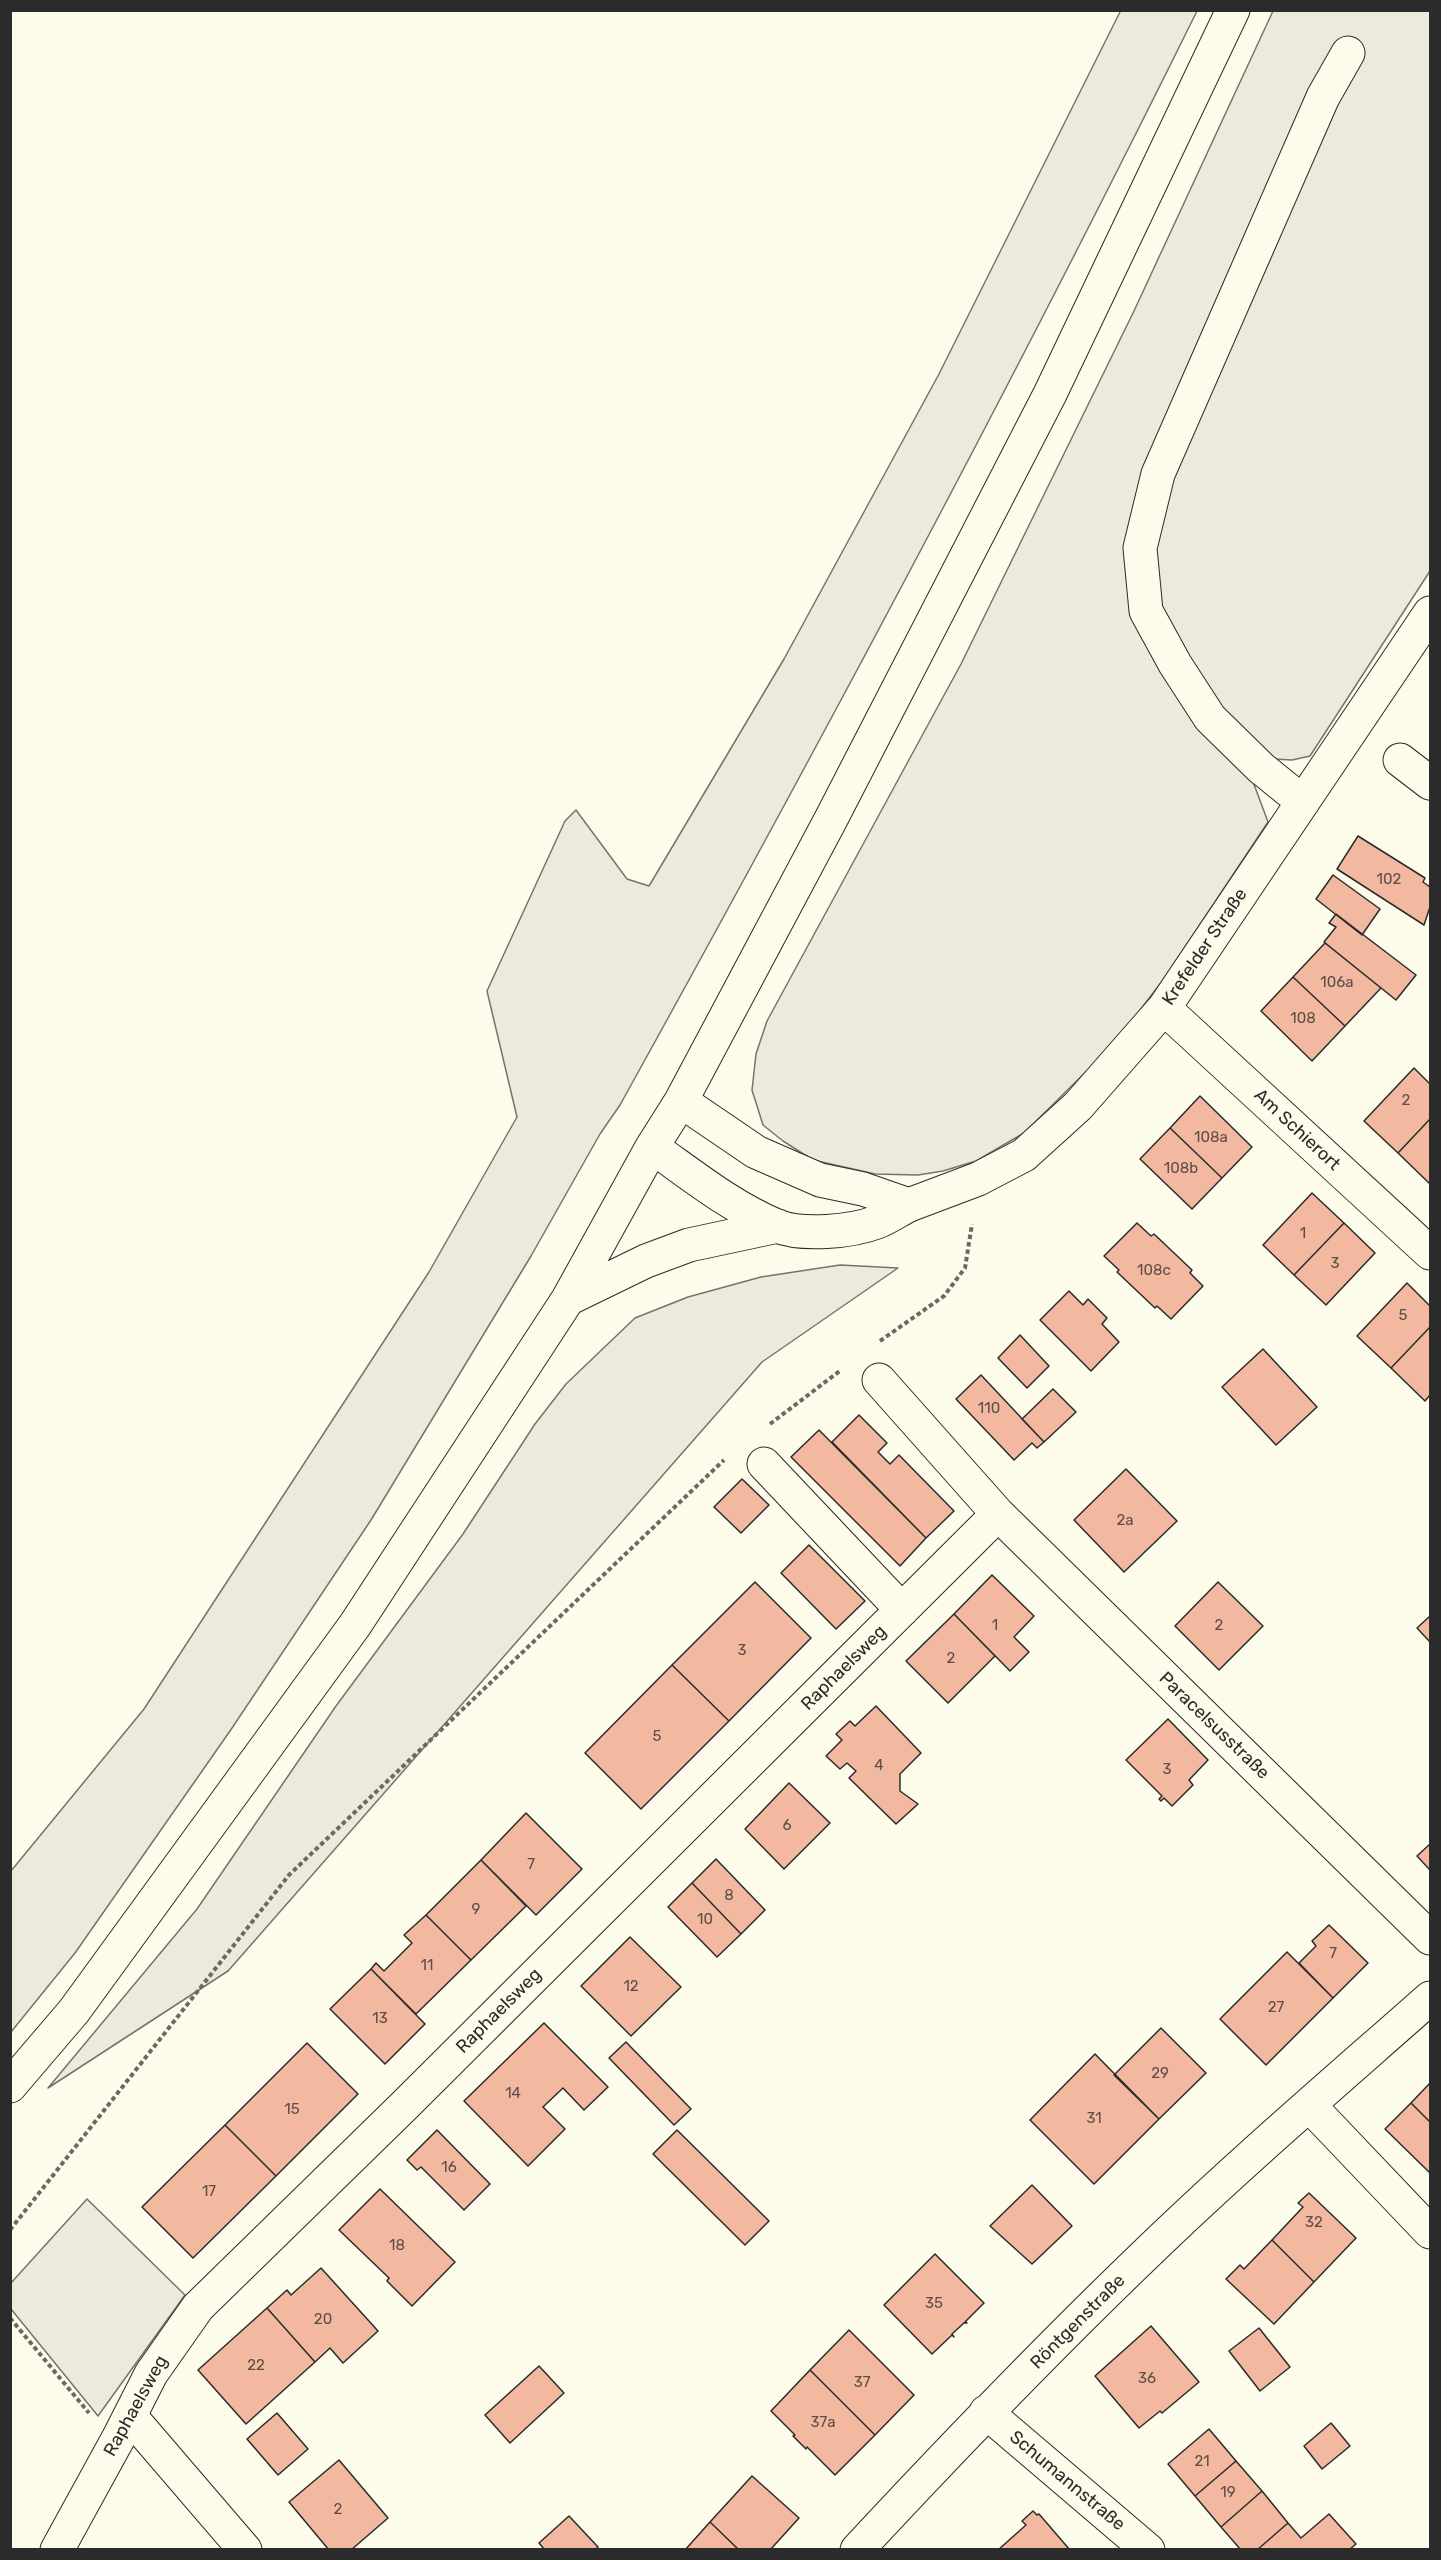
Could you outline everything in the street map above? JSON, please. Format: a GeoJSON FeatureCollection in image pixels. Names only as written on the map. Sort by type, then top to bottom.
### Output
{"type":"FeatureCollection","features":[{"type":"Feature","properties":{"kind":"street"},"geometry":{"type":"LineString","coordinates":[[10,2086],[74,2011],[355,1625],[568,1299],[652,1147],[681,1101],[831,819],[1050,394],[1233,10]]}},
{"type":"Feature","properties":{"kind":"street"},"geometry":{"type":"LineString","coordinates":[[1303,802],[1262,768],[1210,718],[1174,664],[1146,611],[1140,548],[1158,474],[1323,97],[1348,53]]}},
{"type":"Feature","properties":{"kind":"street","name":"Krefelder Straße"},"geometry":{"type":"LineString","coordinates":[[778,1226],[814,1232],[842,1230],[876,1223],[909,1205],[978,1179],[1024,1155],[1070,1113],[1164,1008],[1431,613]]}},
{"type":"Feature","properties":{"kind":"street"},"geometry":{"type":"LineString","coordinates":[[1400,760],[1431,783]]}},
{"type":"Feature","properties":{"kind":"street","name":"Am Schierort"},"geometry":{"type":"LineString","coordinates":[[1164,1008],[1431,1253]]}},
{"type":"Feature","properties":{"kind":"street"},"geometry":{"type":"LineString","coordinates":[[681,1101],[756,1152],[820,1180],[863,1189],[909,1205]]}},
{"type":"Feature","properties":{"kind":"street"},"geometry":{"type":"LineString","coordinates":[[652,1147],[719,1195],[778,1226]]}},
{"type":"Feature","properties":{"kind":"street"},"geometry":{"type":"LineString","coordinates":[[568,1299],[646,1261],[689,1245],[778,1226]]}},
{"type":"Feature","properties":{"kind":"street","name":"Paracelsusstraße"},"geometry":{"type":"LineString","coordinates":[[879,1380],[998,1514],[1431,1938]]}},
{"type":"Feature","properties":{"kind":"street"},"geometry":{"type":"LineString","coordinates":[[765,1464],[902,1610]]}},
{"type":"Feature","properties":{"kind":"street","name":"Raphaelsweg"},"geometry":{"type":"LineString","coordinates":[[57,2550],[125,2427],[151,2373],[198,2307],[404,2106],[998,1514]]}},
{"type":"Feature","properties":{"kind":"street","name":"Röntgenstraße"},"geometry":{"type":"LineString","coordinates":[[857,2550],[986,2412],[1147,2253],[1309,2105],[1431,1998]]}},
{"type":"Feature","properties":{"kind":"street"},"geometry":{"type":"LineString","coordinates":[[1309,2105],[1431,2232]]}},
{"type":"Feature","properties":{"kind":"street","name":"Schumannstraße"},"geometry":{"type":"LineString","coordinates":[[986,2412],[1148,2550]]}},
{"type":"Feature","properties":{"kind":"street"},"geometry":{"type":"LineString","coordinates":[[125,2427],[245,2550]]}},
{"type":"Feature","properties":{"kind":"path"},"geometry":{"type":"LineString","coordinates":[[873,1347],[944,1296],[965,1268],[978,1179]]}},
{"type":"Feature","properties":{"kind":"path"},"geometry":{"type":"LineString","coordinates":[[763,1430],[846,1366]]}},
{"type":"Feature","properties":{"kind":"path"},"geometry":{"type":"LineString","coordinates":[[10,2230],[288,1875],[726,1458]]}},
{"type":"Feature","properties":{"kind":"path"},"geometry":{"type":"LineString","coordinates":[[10,2318],[95,2421],[125,2427]]}},
{"type":"Feature","properties":{"kind":"shaded area"},"geometry":{"type":"Polygon","coordinates":[[[1121,10],[1197,11],[987,424],[695,969],[620,1105],[600,1134],[531,1256],[371,1520],[230,1731],[75,1953],[11,2032],[11,1871],[144,1709],[429,1272],[517,1117],[487,991],[565,821],[576,810],[627,879],[649,886],[784,659],[939,374],[1121,10]]]}},
{"type":"Feature","properties":{"kind":"shaded area"},"geometry":{"type":"Polygon","coordinates":[[[1273,11],[1430,11],[1430,571],[1310,756],[1292,760],[1274,759],[1252,779],[1268,822],[1163,980],[1114,1044],[1024,1133],[976,1161],[943,1171],[918,1175],[875,1174],[813,1160],[763,1125],[752,1090],[756,1054],[767,1021],[961,664],[1134,311],[1273,11]]]}},
{"type":"Feature","properties":{"kind":"shaded area"},"geometry":{"type":"Polygon","coordinates":[[[840,1265],[898,1268],[762,1362],[228,1971],[48,2088],[197,1909],[336,1706],[463,1534],[535,1424],[566,1384],[635,1318],[688,1297],[761,1277],[840,1265]]]}},
{"type":"Feature","properties":{"kind":"shaded area"},"geometry":{"type":"Polygon","coordinates":[[[87,2199],[185,2295],[98,2416],[11,2309],[11,2283],[87,2199]]]}},
{"type":"Feature","properties":{"kind":"building"},"geometry":{"type":"Polygon","coordinates":[[[1358,836],[1425,878],[1423,882],[1430,887],[1430,907],[1424,925],[1337,869],[1358,836]]]}},
{"type":"Feature","properties":{"kind":"building"},"geometry":{"type":"Polygon","coordinates":[[[1333,875],[1380,909],[1362,935],[1316,899],[1333,875]]]}},
{"type":"Feature","properties":{"kind":"building"},"geometry":{"type":"Polygon","coordinates":[[[1336,914],[1416,975],[1396,1000],[1324,942],[1336,927],[1329,923],[1336,914]]]}},
{"type":"Feature","properties":{"kind":"building"},"geometry":{"type":"Polygon","coordinates":[[[1325,943],[1381,988],[1345,1026],[1293,977],[1325,943]]]}},
{"type":"Feature","properties":{"kind":"building"},"geometry":{"type":"Polygon","coordinates":[[[1293,977],[1345,1026],[1312,1061],[1261,1011],[1293,977]]]}},
{"type":"Feature","properties":{"kind":"building"},"geometry":{"type":"Polygon","coordinates":[[[1414,1068],[1430,1084],[1430,1119],[1398,1153],[1364,1121],[1414,1068]]]}},
{"type":"Feature","properties":{"kind":"building"},"geometry":{"type":"Polygon","coordinates":[[[1200,1096],[1252,1147],[1222,1178],[1170,1128],[1200,1096]]]}},
{"type":"Feature","properties":{"kind":"building"},"geometry":{"type":"Polygon","coordinates":[[[1430,1119],[1430,1184],[1398,1153],[1430,1119]]]}},
{"type":"Feature","properties":{"kind":"building"},"geometry":{"type":"Polygon","coordinates":[[[1170,1128],[1222,1178],[1192,1209],[1140,1159],[1170,1128]]]}},
{"type":"Feature","properties":{"kind":"building"},"geometry":{"type":"Polygon","coordinates":[[[1312,1193],[1344,1223],[1294,1275],[1263,1245],[1312,1193]]]}},
{"type":"Feature","properties":{"kind":"building"},"geometry":{"type":"Polygon","coordinates":[[[1137,1223],[1151,1236],[1154,1234],[1192,1270],[1190,1273],[1203,1286],[1171,1319],[1157,1306],[1155,1308],[1117,1272],[1119,1270],[1104,1256],[1137,1223]]]}},
{"type":"Feature","properties":{"kind":"building"},"geometry":{"type":"Polygon","coordinates":[[[1344,1223],[1375,1253],[1326,1305],[1294,1275],[1344,1223]]]}},
{"type":"Feature","properties":{"kind":"building"},"geometry":{"type":"Polygon","coordinates":[[[1407,1283],[1430,1306],[1430,1327],[1391,1368],[1357,1336],[1407,1283]]]}},
{"type":"Feature","properties":{"kind":"building"},"geometry":{"type":"Polygon","coordinates":[[[1069,1291],[1083,1305],[1088,1299],[1107,1318],[1102,1324],[1119,1342],[1091,1371],[1040,1320],[1069,1291]]]}},
{"type":"Feature","properties":{"kind":"building"},"geometry":{"type":"Polygon","coordinates":[[[1430,1327],[1430,1395],[1425,1401],[1391,1368],[1430,1327]]]}},
{"type":"Feature","properties":{"kind":"building"},"geometry":{"type":"Polygon","coordinates":[[[1020,1335],[1049,1366],[1027,1388],[998,1358],[1020,1335]]]}},
{"type":"Feature","properties":{"kind":"building"},"geometry":{"type":"Polygon","coordinates":[[[1263,1349],[1317,1407],[1276,1445],[1222,1387],[1263,1349]]]}},
{"type":"Feature","properties":{"kind":"building"},"geometry":{"type":"Polygon","coordinates":[[[981,1375],[1044,1442],[1037,1448],[1032,1443],[1014,1460],[956,1399],[981,1375]]]}},
{"type":"Feature","properties":{"kind":"building"},"geometry":{"type":"Polygon","coordinates":[[[1053,1389],[1076,1412],[1044,1442],[1022,1419],[1053,1389]]]}},
{"type":"Feature","properties":{"kind":"building"},"geometry":{"type":"Polygon","coordinates":[[[859,1415],[887,1443],[878,1452],[890,1464],[899,1455],[954,1511],[926,1538],[832,1442],[859,1415]]]}},
{"type":"Feature","properties":{"kind":"building"},"geometry":{"type":"Polygon","coordinates":[[[819,1430],[926,1538],[900,1566],[791,1457],[819,1430]]]}},
{"type":"Feature","properties":{"kind":"building"},"geometry":{"type":"Polygon","coordinates":[[[1126,1469],[1177,1521],[1124,1572],[1074,1520],[1126,1469]]]}},
{"type":"Feature","properties":{"kind":"building"},"geometry":{"type":"Polygon","coordinates":[[[742,1479],[769,1505],[741,1533],[714,1507],[742,1479]]]}},
{"type":"Feature","properties":{"kind":"building"},"geometry":{"type":"Polygon","coordinates":[[[809,1545],[865,1601],[836,1629],[781,1573],[809,1545]]]}},
{"type":"Feature","properties":{"kind":"building"},"geometry":{"type":"Polygon","coordinates":[[[992,1575],[1034,1616],[1014,1637],[1029,1652],[1010,1671],[954,1614],[992,1575]]]}},
{"type":"Feature","properties":{"kind":"building"},"geometry":{"type":"Polygon","coordinates":[[[755,1582],[811,1638],[729,1721],[672,1665],[755,1582]]]}},
{"type":"Feature","properties":{"kind":"building"},"geometry":{"type":"Polygon","coordinates":[[[1218,1582],[1263,1626],[1219,1670],[1175,1626],[1218,1582]]]}},
{"type":"Feature","properties":{"kind":"building"},"geometry":{"type":"Polygon","coordinates":[[[954,1614],[995,1656],[948,1703],[906,1661],[954,1614]]]}},
{"type":"Feature","properties":{"kind":"building"},"geometry":{"type":"Polygon","coordinates":[[[1430,1616],[1430,1642],[1417,1628],[1430,1616]]]}},
{"type":"Feature","properties":{"kind":"building"},"geometry":{"type":"Polygon","coordinates":[[[672,1665],[729,1721],[641,1809],[585,1753],[672,1665]]]}},
{"type":"Feature","properties":{"kind":"building"},"geometry":{"type":"Polygon","coordinates":[[[876,1706],[921,1753],[900,1774],[900,1791],[918,1804],[896,1824],[849,1778],[856,1771],[847,1763],[840,1769],[826,1756],[842,1740],[836,1734],[850,1721],[855,1726],[876,1706]]]}},
{"type":"Feature","properties":{"kind":"building"},"geometry":{"type":"Polygon","coordinates":[[[1168,1719],[1208,1760],[1189,1780],[1193,1785],[1172,1806],[1164,1798],[1161,1801],[1159,1799],[1162,1796],[1126,1760],[1168,1719]]]}},
{"type":"Feature","properties":{"kind":"building"},"geometry":{"type":"Polygon","coordinates":[[[789,1783],[830,1823],[784,1869],[745,1829],[789,1783]]]}},
{"type":"Feature","properties":{"kind":"building"},"geometry":{"type":"Polygon","coordinates":[[[526,1813],[582,1869],[536,1915],[481,1860],[526,1813]]]}},
{"type":"Feature","properties":{"kind":"building"},"geometry":{"type":"Polygon","coordinates":[[[1430,1844],[1430,1870],[1417,1856],[1430,1844]]]}},
{"type":"Feature","properties":{"kind":"building"},"geometry":{"type":"Polygon","coordinates":[[[716,1859],[765,1910],[741,1934],[692,1883],[716,1859]]]}},
{"type":"Feature","properties":{"kind":"building"},"geometry":{"type":"Polygon","coordinates":[[[481,1860],[526,1906],[471,1960],[426,1915],[481,1860]]]}},
{"type":"Feature","properties":{"kind":"building"},"geometry":{"type":"Polygon","coordinates":[[[692,1883],[741,1934],[717,1957],[668,1907],[692,1883]]]}},
{"type":"Feature","properties":{"kind":"building"},"geometry":{"type":"Polygon","coordinates":[[[426,1915],[471,1960],[416,2014],[371,1969],[376,1963],[384,1971],[412,1943],[404,1935],[426,1915]]]}},
{"type":"Feature","properties":{"kind":"building"},"geometry":{"type":"Polygon","coordinates":[[[1329,1925],[1368,1963],[1333,1998],[1299,1963],[1316,1946],[1312,1941],[1329,1925]]]}},
{"type":"Feature","properties":{"kind":"building"},"geometry":{"type":"Polygon","coordinates":[[[630,1937],[681,1987],[631,2036],[581,1986],[630,1937]]]}},
{"type":"Feature","properties":{"kind":"building"},"geometry":{"type":"Polygon","coordinates":[[[1287,1952],[1333,1998],[1266,2065],[1220,2019],[1287,1952]]]}},
{"type":"Feature","properties":{"kind":"building"},"geometry":{"type":"Polygon","coordinates":[[[371,1969],[425,2024],[385,2064],[330,2009],[371,1969]]]}},
{"type":"Feature","properties":{"kind":"building"},"geometry":{"type":"Polygon","coordinates":[[[544,2023],[608,2087],[584,2110],[563,2088],[543,2107],[565,2129],[528,2166],[464,2101],[544,2023]]]}},
{"type":"Feature","properties":{"kind":"building"},"geometry":{"type":"Polygon","coordinates":[[[1161,2028],[1206,2073],[1159,2119],[1114,2075],[1161,2028]]]}},
{"type":"Feature","properties":{"kind":"building"},"geometry":{"type":"Polygon","coordinates":[[[626,2042],[691,2109],[674,2125],[609,2058],[626,2042]]]}},
{"type":"Feature","properties":{"kind":"building"},"geometry":{"type":"Polygon","coordinates":[[[307,2043],[358,2094],[276,2176],[225,2125],[307,2043]]]}},
{"type":"Feature","properties":{"kind":"building"},"geometry":{"type":"Polygon","coordinates":[[[1095,2054],[1159,2119],[1094,2184],[1030,2120],[1095,2054]]]}},
{"type":"Feature","properties":{"kind":"building"},"geometry":{"type":"Polygon","coordinates":[[[1430,2083],[1430,2122],[1411,2103],[1430,2083]]]}},
{"type":"Feature","properties":{"kind":"building"},"geometry":{"type":"Polygon","coordinates":[[[1411,2103],[1430,2122],[1430,2173],[1385,2129],[1411,2103]]]}},
{"type":"Feature","properties":{"kind":"building"},"geometry":{"type":"Polygon","coordinates":[[[225,2125],[276,2176],[193,2258],[142,2207],[225,2125]]]}},
{"type":"Feature","properties":{"kind":"building"},"geometry":{"type":"Polygon","coordinates":[[[437,2130],[490,2184],[464,2210],[421,2167],[417,2170],[407,2160],[437,2130]]]}},
{"type":"Feature","properties":{"kind":"building"},"geometry":{"type":"Polygon","coordinates":[[[677,2130],[769,2221],[745,2245],[653,2154],[677,2130]]]}},
{"type":"Feature","properties":{"kind":"building"},"geometry":{"type":"Polygon","coordinates":[[[1032,2185],[1072,2226],[1032,2264],[990,2226],[1032,2185]]]}},
{"type":"Feature","properties":{"kind":"building"},"geometry":{"type":"Polygon","coordinates":[[[380,2189],[455,2262],[412,2306],[387,2281],[389,2278],[339,2230],[380,2189]]]}},
{"type":"Feature","properties":{"kind":"building"},"geometry":{"type":"Polygon","coordinates":[[[1309,2193],[1356,2238],[1314,2282],[1272,2240],[1303,2207],[1298,2203],[1309,2193]]]}},
{"type":"Feature","properties":{"kind":"building"},"geometry":{"type":"Polygon","coordinates":[[[1272,2240],[1314,2282],[1274,2324],[1226,2279],[1240,2265],[1244,2269],[1272,2240]]]}},
{"type":"Feature","properties":{"kind":"building"},"geometry":{"type":"Polygon","coordinates":[[[935,2254],[984,2303],[965,2322],[967,2323],[952,2334],[954,2337],[952,2335],[932,2354],[884,2305],[935,2254]]]}},
{"type":"Feature","properties":{"kind":"building"},"geometry":{"type":"Polygon","coordinates":[[[321,2268],[378,2331],[343,2363],[330,2348],[315,2362],[267,2308],[287,2290],[291,2295],[321,2268]]]}},
{"type":"Feature","properties":{"kind":"building"},"geometry":{"type":"Polygon","coordinates":[[[267,2308],[315,2362],[246,2424],[198,2370],[267,2308]]]}},
{"type":"Feature","properties":{"kind":"building"},"geometry":{"type":"Polygon","coordinates":[[[1151,2326],[1199,2382],[1162,2413],[1160,2411],[1139,2428],[1095,2376],[1151,2326]]]}},
{"type":"Feature","properties":{"kind":"building"},"geometry":{"type":"Polygon","coordinates":[[[1259,2328],[1290,2367],[1260,2391],[1229,2351],[1259,2328]]]}},
{"type":"Feature","properties":{"kind":"building"},"geometry":{"type":"Polygon","coordinates":[[[849,2330],[914,2395],[875,2435],[810,2370],[849,2330]]]}},
{"type":"Feature","properties":{"kind":"building"},"geometry":{"type":"Polygon","coordinates":[[[539,2366],[564,2393],[510,2443],[485,2415],[539,2366]]]}},
{"type":"Feature","properties":{"kind":"building"},"geometry":{"type":"Polygon","coordinates":[[[810,2370],[875,2435],[835,2475],[793,2436],[795,2435],[771,2411],[810,2370]]]}},
{"type":"Feature","properties":{"kind":"building"},"geometry":{"type":"Polygon","coordinates":[[[277,2413],[308,2449],[278,2475],[247,2439],[277,2413]]]}},
{"type":"Feature","properties":{"kind":"building"},"geometry":{"type":"Polygon","coordinates":[[[1331,2423],[1350,2446],[1322,2469],[1304,2446],[1331,2423]]]}},
{"type":"Feature","properties":{"kind":"building"},"geometry":{"type":"Polygon","coordinates":[[[1209,2429],[1236,2461],[1195,2496],[1168,2464],[1209,2429]]]}},
{"type":"Feature","properties":{"kind":"building"},"geometry":{"type":"Polygon","coordinates":[[[339,2460],[388,2518],[351,2550],[329,2550],[289,2502],[339,2460]]]}},
{"type":"Feature","properties":{"kind":"building"},"geometry":{"type":"Polygon","coordinates":[[[1236,2461],[1262,2491],[1221,2527],[1195,2496],[1236,2461]]]}},
{"type":"Feature","properties":{"kind":"building"},"geometry":{"type":"Polygon","coordinates":[[[752,2476],[799,2518],[770,2550],[739,2550],[710,2522],[752,2476]]]}},
{"type":"Feature","properties":{"kind":"building"},"geometry":{"type":"Polygon","coordinates":[[[1262,2491],[1288,2523],[1257,2550],[1241,2550],[1221,2527],[1262,2491]]]}},
{"type":"Feature","properties":{"kind":"building"},"geometry":{"type":"Polygon","coordinates":[[[1033,2511],[1039,2514],[1070,2550],[998,2550],[1026,2525],[1022,2521],[1033,2511]]]}},
{"type":"Feature","properties":{"kind":"building"},"geometry":{"type":"Polygon","coordinates":[[[1329,2514],[1356,2544],[1349,2550],[1257,2550],[1288,2523],[1301,2538],[1329,2514]]]}},
{"type":"Feature","properties":{"kind":"building"},"geometry":{"type":"Polygon","coordinates":[[[569,2516],[598,2547],[595,2550],[545,2550],[539,2543],[569,2516]]]}},
{"type":"Feature","properties":{"kind":"building"},"geometry":{"type":"Polygon","coordinates":[[[710,2522],[739,2550],[685,2550],[710,2522]]]}}]}
